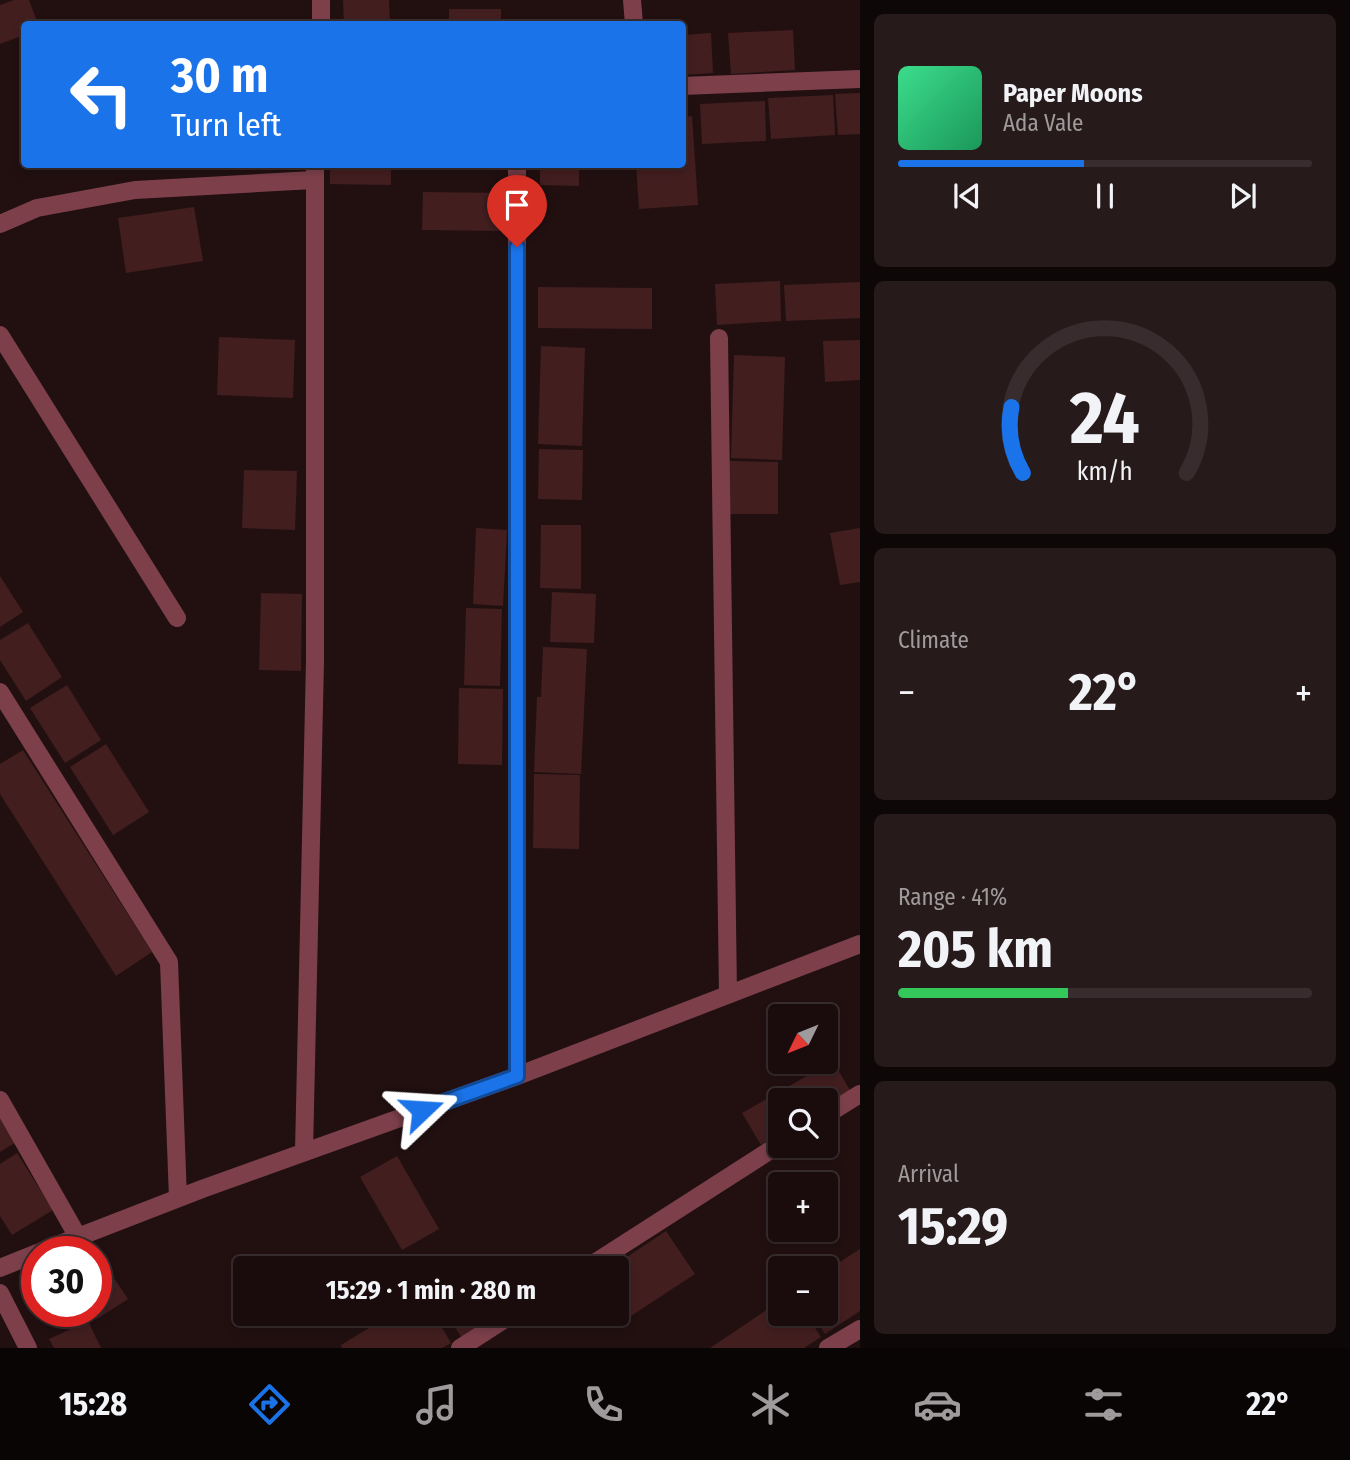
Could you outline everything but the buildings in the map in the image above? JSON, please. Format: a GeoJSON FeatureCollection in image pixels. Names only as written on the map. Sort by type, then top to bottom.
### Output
{"type":"FeatureCollection","features":[{"type":"Feature","properties":{"kind":"street"},"geometry":{"type":"LineString","coordinates":[[321,0],[321,21]]}},
{"type":"Feature","properties":{"kind":"street"},"geometry":{"type":"LineString","coordinates":[[632,0],[634,21]]}},
{"type":"Feature","properties":{"kind":"street"},"geometry":{"type":"LineString","coordinates":[[686,86],[860,79]]}},
{"type":"Feature","properties":{"kind":"street"},"geometry":{"type":"LineString","coordinates":[[517,168],[517,1076]]}},
{"type":"Feature","properties":{"kind":"street"},"geometry":{"type":"LineString","coordinates":[[0,224],[37,208],[135,190],[314,172],[315,661],[304,1152]]}},
{"type":"Feature","properties":{"kind":"street"},"geometry":{"type":"LineString","coordinates":[[0,335],[177,618]]}},
{"type":"Feature","properties":{"kind":"street"},"geometry":{"type":"LineString","coordinates":[[719,338],[728,995]]}},
{"type":"Feature","properties":{"kind":"street"},"geometry":{"type":"LineString","coordinates":[[0,692],[169,962],[178,1198]]}},
{"type":"Feature","properties":{"kind":"street"},"geometry":{"type":"LineString","coordinates":[[81,1236],[178,1198],[517,1076],[860,944]]}},
{"type":"Feature","properties":{"kind":"street"},"geometry":{"type":"LineString","coordinates":[[838,1108],[860,1094]]}},
{"type":"Feature","properties":{"kind":"street"},"geometry":{"type":"LineString","coordinates":[[0,1100],[77,1236]]}},
{"type":"Feature","properties":{"kind":"street"},"geometry":{"type":"LineString","coordinates":[[604,1256],[768,1152]]}},
{"type":"Feature","properties":{"kind":"street"},"geometry":{"type":"LineString","coordinates":[[0,1268],[21,1259]]}},
{"type":"Feature","properties":{"kind":"street"},"geometry":{"type":"LineString","coordinates":[[0,1293],[28,1348]]}},
{"type":"Feature","properties":{"kind":"street"},"geometry":{"type":"LineString","coordinates":[[460,1348],[494,1326]]}},
{"type":"Feature","properties":{"kind":"street"},"geometry":{"type":"LineString","coordinates":[[828,1348],[860,1328]]}},
{"type":"Feature","properties":{"kind":"route"},"geometry":{"type":"LineString","coordinates":[[422,1110],[517,1076],[517,247]]}}]}
